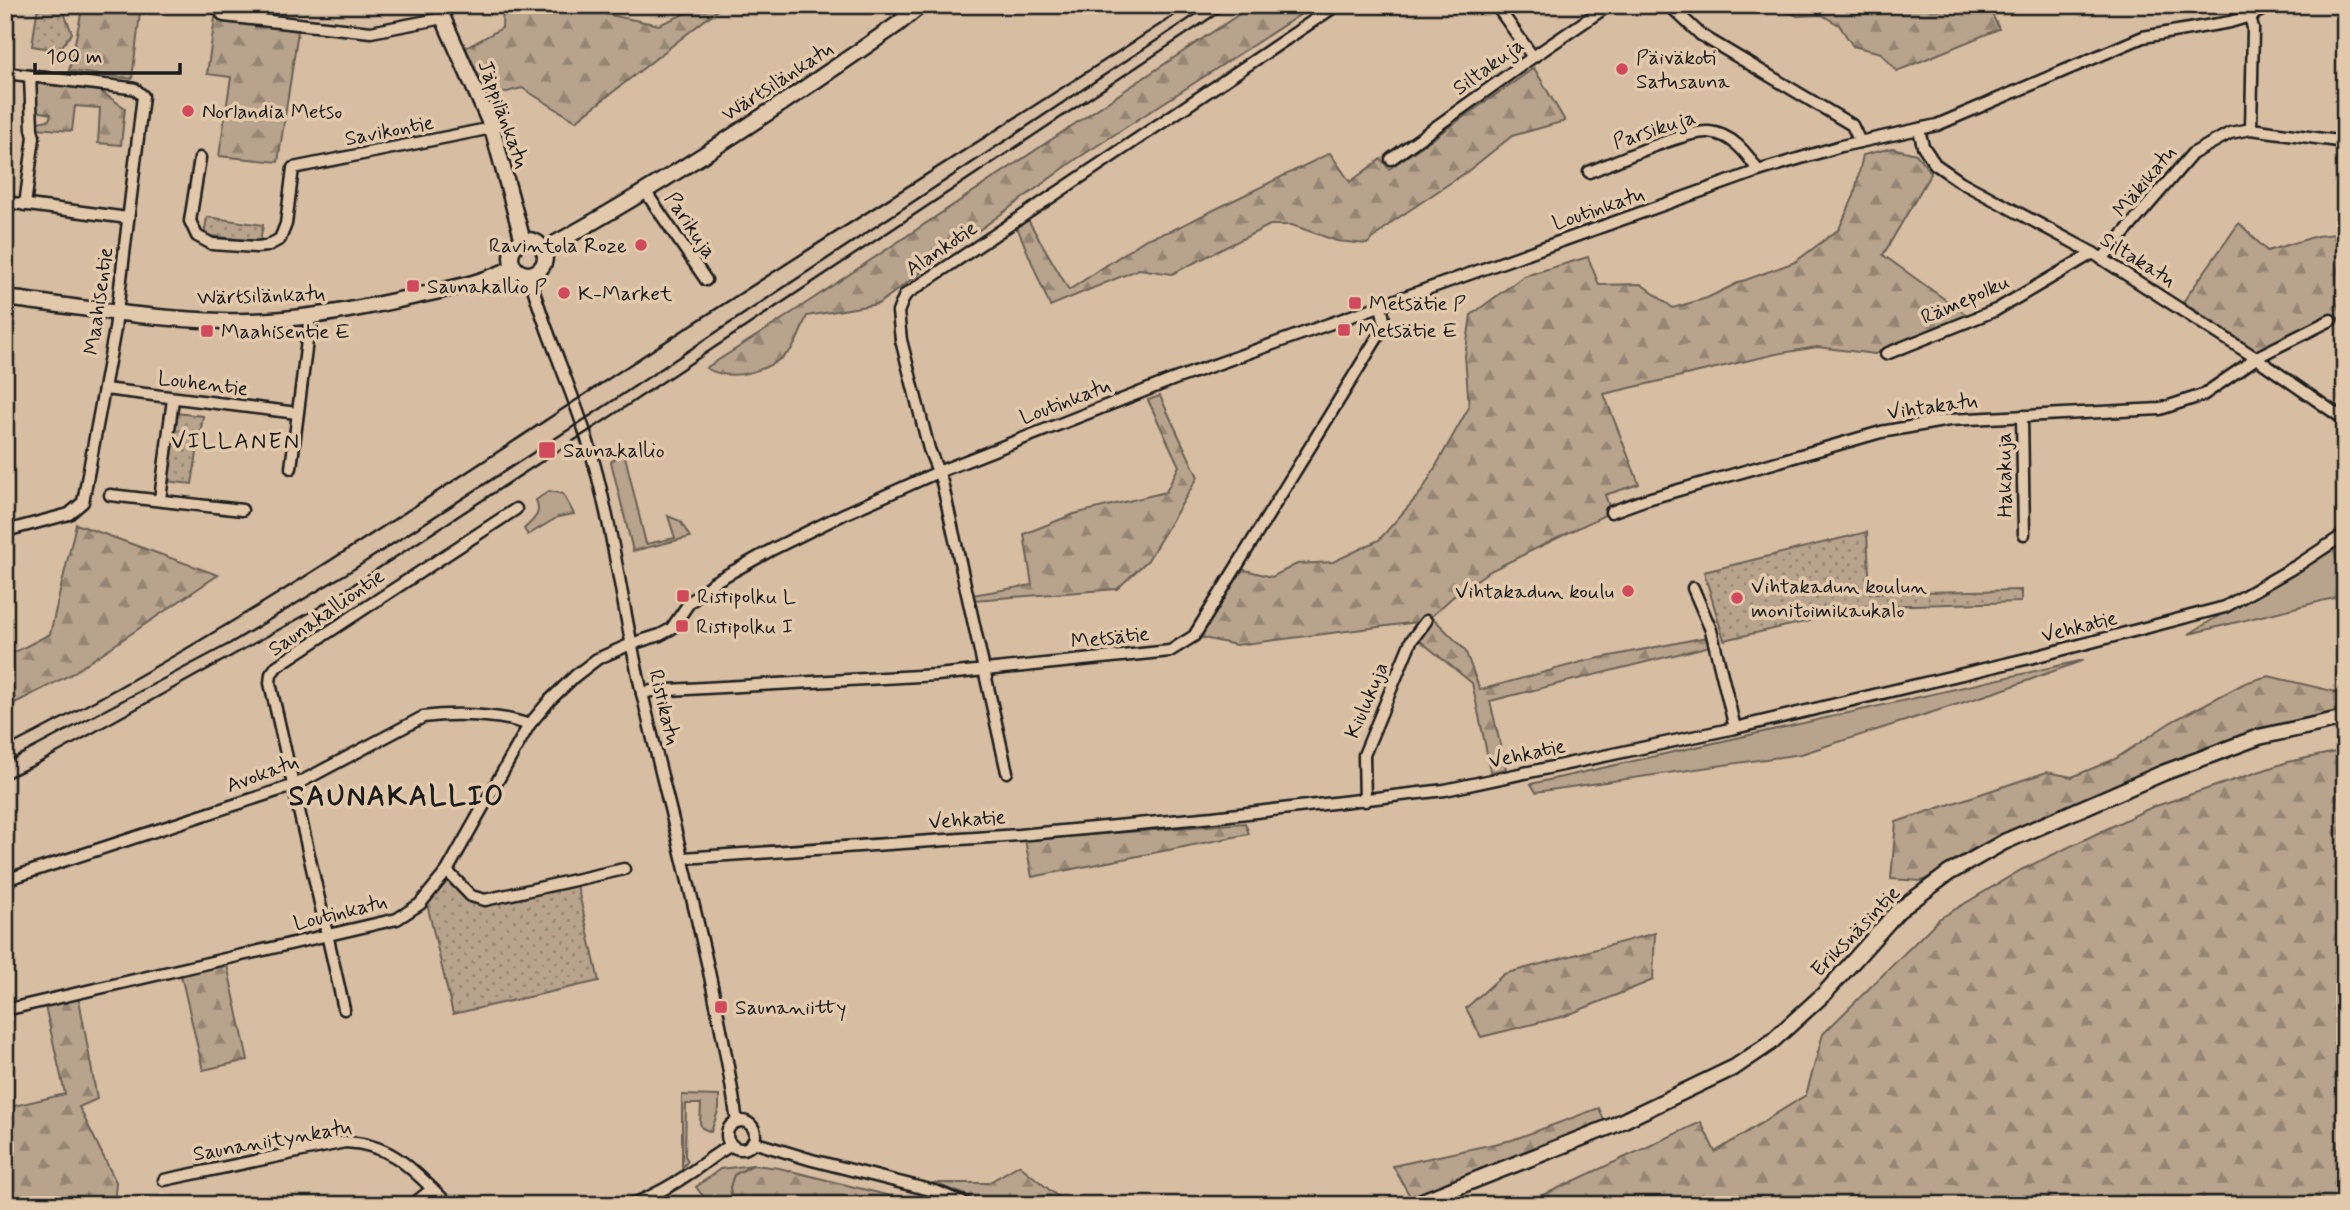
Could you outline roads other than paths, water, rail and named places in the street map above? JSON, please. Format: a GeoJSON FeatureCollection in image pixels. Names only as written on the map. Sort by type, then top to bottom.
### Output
{"type":"FeatureCollection","features":[{"type":"Feature","properties":{"kind":"street"},"geometry":{"type":"LineString","coordinates":[[215,5],[224,16],[371,32],[441,12]]}},
{"type":"Feature","properties":{"kind":"street","name":"Wärtsilänkatu"},"geometry":{"type":"LineString","coordinates":[[543,250],[645,191],[839,65],[921,5]]}},
{"type":"Feature","properties":{"kind":"street","name":"Alankotie"},"geometry":{"type":"LineString","coordinates":[[1007,772],[938,472],[929,449],[901,340],[898,312],[905,295],[1337,5]]}},
{"type":"Feature","properties":{"kind":"street"},"geometry":{"type":"LineString","coordinates":[[1496,5],[1533,57]]}},
{"type":"Feature","properties":{"kind":"street","name":"Siltakuja"},"geometry":{"type":"LineString","coordinates":[[1391,159],[1609,5]]}},
{"type":"Feature","properties":{"kind":"street"},"geometry":{"type":"LineString","coordinates":[[1669,5],[1701,35],[1852,125],[1860,142]]}},
{"type":"Feature","properties":{"kind":"street"},"geometry":{"type":"LineString","coordinates":[[2247,5],[2253,28],[2251,129]]}},
{"type":"Feature","properties":{"kind":"street","name":"Loutinkatu"},"geometry":{"type":"LineString","coordinates":[[5,1010],[397,919],[420,904],[447,871],[529,725],[575,676],[597,659],[671,629],[689,603],[722,577],[834,519],[938,472],[1172,380],[1758,172],[1860,142],[1948,121],[1968,110],[2143,37],[2230,22],[2272,5]]}},
{"type":"Feature","properties":{"kind":"street","name":"Jäppilänkatu"},"geometry":{"type":"LineString","coordinates":[[441,12],[492,128],[523,241]]}},
{"type":"Feature","properties":{"kind":"street"},"geometry":{"type":"LineString","coordinates":[[5,73],[30,76],[34,136],[25,205]]}},
{"type":"Feature","properties":{"kind":"street","name":"Maahisentie"},"geometry":{"type":"LineString","coordinates":[[5,533],[13,528],[69,514],[83,502],[117,312],[142,96],[135,89],[30,76]]}},
{"type":"Feature","properties":{"kind":"street","name":"Savikontie"},"geometry":{"type":"LineString","coordinates":[[200,158],[190,221],[197,236],[212,244],[267,246],[280,239],[286,224],[293,167],[492,128]]}},
{"type":"Feature","properties":{"kind":"street","name":"Mäkikatu"},"geometry":{"type":"LineString","coordinates":[[2098,256],[2192,154],[2230,133],[2251,129],[2345,142]]}},
{"type":"Feature","properties":{"kind":"street","name":"Siltakatu"},"geometry":{"type":"LineString","coordinates":[[1919,130],[1923,146],[1935,164],[1961,182],[2098,256],[2256,358],[2345,420]]}},
{"type":"Feature","properties":{"kind":"street","name":"Parsikuja"},"geometry":{"type":"LineString","coordinates":[[1589,172],[1675,139],[1711,131],[1730,139],[1746,152],[1758,172]]}},
{"type":"Feature","properties":{"kind":"street","name":"Parikuja"},"geometry":{"type":"LineString","coordinates":[[645,191],[706,280]]}},
{"type":"Feature","properties":{"kind":"street"},"geometry":{"type":"LineString","coordinates":[[5,202],[128,218]]}},
{"type":"Feature","properties":{"kind":"street"},"geometry":{"type":"LineString","coordinates":[[523,241],[537,243],[543,250],[545,259],[541,268],[529,274],[521,273],[514,267],[511,260],[516,245],[523,241]]}},
{"type":"Feature","properties":{"kind":"street","name":"Rämepolku"},"geometry":{"type":"LineString","coordinates":[[1886,354],[1996,310],[2098,256]]}},
{"type":"Feature","properties":{"kind":"street","name":"Wärtsilänkatu"},"geometry":{"type":"LineString","coordinates":[[5,298],[117,312],[225,321],[310,317],[475,283],[514,267]]}},
{"type":"Feature","properties":{"kind":"street","name":"Ristikatu"},"geometry":{"type":"LineString","coordinates":[[529,274],[587,439],[608,523],[642,694],[715,997],[737,1122]]}},
{"type":"Feature","properties":{"kind":"street","name":"Metsätie"},"geometry":{"type":"LineString","coordinates":[[642,694],[679,689],[937,675],[1170,651],[1194,636],[1385,325],[1381,305]]}},
{"type":"Feature","properties":{"kind":"street"},"geometry":{"type":"LineString","coordinates":[[291,468],[310,317]]}},
{"type":"Feature","properties":{"kind":"street","name":"Vihtakatu"},"geometry":{"type":"LineString","coordinates":[[1611,512],[1644,500],[1881,432],[1948,421],[2160,409],[2203,395],[2256,358],[2331,320]]}},
{"type":"Feature","properties":{"kind":"street","name":"Louhentie"},"geometry":{"type":"LineString","coordinates":[[105,389],[297,413]]}},
{"type":"Feature","properties":{"kind":"street"},"geometry":{"type":"LineString","coordinates":[[160,499],[173,399]]}},
{"type":"Feature","properties":{"kind":"street","name":"Hakakuja"},"geometry":{"type":"LineString","coordinates":[[2022,416],[2024,534]]}},
{"type":"Feature","properties":{"kind":"street"},"geometry":{"type":"LineString","coordinates":[[110,495],[242,510]]}},
{"type":"Feature","properties":{"kind":"street","name":"Saunakalliontie"},"geometry":{"type":"LineString","coordinates":[[344,1009],[270,683],[271,674],[277,666],[516,509]]}},
{"type":"Feature","properties":{"kind":"street","name":"Vehkatie"},"geometry":{"type":"LineString","coordinates":[[682,858],[1019,835],[1365,801],[1445,790],[1735,728],[2030,658],[2225,607],[2345,534]]}},
{"type":"Feature","properties":{"kind":"street"},"geometry":{"type":"LineString","coordinates":[[1693,588],[1711,630],[1735,728]]}},
{"type":"Feature","properties":{"kind":"street","name":"Kiulukuja"},"geometry":{"type":"LineString","coordinates":[[1365,801],[1364,755],[1411,641],[1426,621]]}},
{"type":"Feature","properties":{"kind":"street","name":"Avokatu"},"geometry":{"type":"LineString","coordinates":[[5,880],[295,785],[423,717],[437,715],[506,718],[529,725]]}},
{"type":"Feature","properties":{"kind":"street","name":"Eriksnäsintie"},"geometry":{"type":"LineString","coordinates":[[1412,1205],[1612,1126],[1735,1067],[1769,1044],[1825,993],[1898,911],[1949,873],[2004,842],[2163,773],[2259,737],[2345,718]]}},
{"type":"Feature","properties":{"kind":"street"},"geometry":{"type":"LineString","coordinates":[[447,871],[471,896],[485,900],[624,869]]}},
{"type":"Feature","properties":{"kind":"street"},"geometry":{"type":"LineString","coordinates":[[737,1122],[746,1122],[752,1126],[755,1135],[753,1142],[742,1149],[732,1145],[728,1130],[737,1122]]}},
{"type":"Feature","properties":{"kind":"street","name":"Saunaniitynkatu"},"geometry":{"type":"LineString","coordinates":[[164,1180],[345,1142],[361,1143],[395,1155],[449,1205]]}},
{"type":"Feature","properties":{"kind":"street"},"geometry":{"type":"LineString","coordinates":[[753,1142],[938,1192],[968,1205]]}},
{"type":"Feature","properties":{"kind":"street"},"geometry":{"type":"LineString","coordinates":[[631,1205],[655,1194],[691,1172],[713,1154],[732,1145]]}},
{"type":"Feature","properties":{"kind":"street"},"geometry":{"type":"LineString","coordinates":[[412,1205],[432,1189]]}},
{"type":"Feature","properties":{"kind":"railway"},"geometry":{"type":"LineString","coordinates":[[5,748],[167,660],[325,564],[703,317],[1190,5]]}},
{"type":"Feature","properties":{"kind":"railway"},"geometry":{"type":"LineString","coordinates":[[5,763],[229,644],[354,569],[1210,5]]}},
{"type":"Feature","properties":{"kind":"railway"},"geometry":{"type":"LineString","coordinates":[[5,779],[37,764],[316,609],[1230,5]]}},
{"type":"Feature","properties":{"kind":"place","name":"Päiväkoti Satusauna"},"geometry":{"type":"Point","coordinates":[1622,69]}},
{"type":"Feature","properties":{"kind":"place","name":"Norlandia Metso"},"geometry":{"type":"Point","coordinates":[188,111]}},
{"type":"Feature","properties":{"kind":"place","name":"Ravintola Roze"},"geometry":{"type":"Point","coordinates":[641,245]}},
{"type":"Feature","properties":{"kind":"place","name":"Saunakallio P"},"geometry":{"type":"Point","coordinates":[413,286]}},
{"type":"Feature","properties":{"kind":"place","name":"K-Market"},"geometry":{"type":"Point","coordinates":[564,293]}},
{"type":"Feature","properties":{"kind":"place","name":"Metsätie P"},"geometry":{"type":"Point","coordinates":[1355,303]}},
{"type":"Feature","properties":{"kind":"place","name":"Metsätie E"},"geometry":{"type":"Point","coordinates":[1344,330]}},
{"type":"Feature","properties":{"kind":"place","name":"Maahisentie E"},"geometry":{"type":"Point","coordinates":[207,331]}},
{"type":"Feature","properties":{"kind":"place","name":"Saunakallio"},"geometry":{"type":"Point","coordinates":[547,450]}},
{"type":"Feature","properties":{"kind":"place","name":"Vihtakadun koulu"},"geometry":{"type":"Point","coordinates":[1628,591]}},
{"type":"Feature","properties":{"kind":"place","name":"Ristipolku L"},"geometry":{"type":"Point","coordinates":[683,596]}},
{"type":"Feature","properties":{"kind":"place","name":"Vihtakadun koulun monitoimikaukalo"},"geometry":{"type":"Point","coordinates":[1737,598]}},
{"type":"Feature","properties":{"kind":"place","name":"Ristipolku I"},"geometry":{"type":"Point","coordinates":[682,626]}},
{"type":"Feature","properties":{"kind":"place","name":"Saunaniitty"},"geometry":{"type":"Point","coordinates":[721,1007]}},
{"type":"Feature","properties":{"kind":"district","name":"VILLANEN"},"geometry":{"type":"Point","coordinates":[236,440]}},
{"type":"Feature","properties":{"kind":"district","name":"SAUNAKALLIO"},"geometry":{"type":"Point","coordinates":[397,795]}}]}
